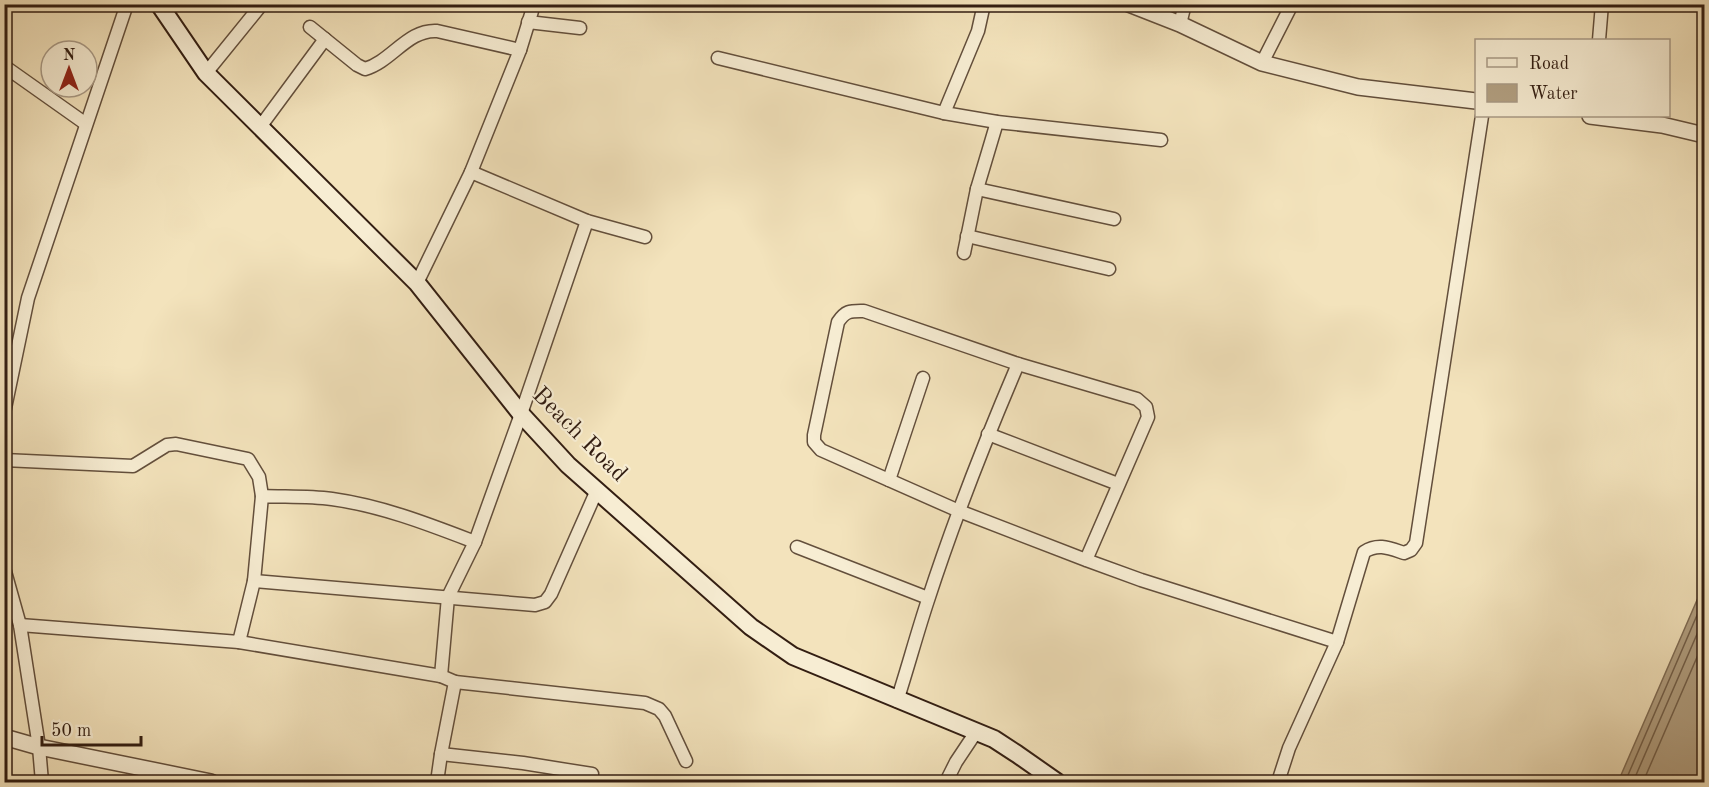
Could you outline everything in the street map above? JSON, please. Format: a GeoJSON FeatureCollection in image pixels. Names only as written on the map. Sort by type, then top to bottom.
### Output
{"type":"FeatureCollection","features":[{"type":"Feature","properties":{"kind":"main road","name":"Beach Road"},"geometry":{"type":"LineString","coordinates":[[159,4],[206,73],[417,283],[521,414],[568,465],[751,627],[793,656],[897,701],[994,739],[1058,783]]}},
{"type":"Feature","properties":{"kind":"street"},"geometry":{"type":"LineString","coordinates":[[4,413],[28,298],[127,4]]}},
{"type":"Feature","properties":{"kind":"street"},"geometry":{"type":"LineString","coordinates":[[206,73],[262,4]]}},
{"type":"Feature","properties":{"kind":"street"},"geometry":{"type":"LineString","coordinates":[[417,283],[471,172],[520,50],[532,4]]}},
{"type":"Feature","properties":{"kind":"street"},"geometry":{"type":"LineString","coordinates":[[944,113],[978,31],[984,4]]}},
{"type":"Feature","properties":{"kind":"street"},"geometry":{"type":"LineString","coordinates":[[1129,4],[1180,24],[1262,63],[1358,87],[1475,102]]}},
{"type":"Feature","properties":{"kind":"street"},"geometry":{"type":"LineString","coordinates":[[1180,24],[1185,4]]}},
{"type":"Feature","properties":{"kind":"street"},"geometry":{"type":"LineString","coordinates":[[1262,63],[1292,4]]}},
{"type":"Feature","properties":{"kind":"street"},"geometry":{"type":"LineString","coordinates":[[1599,39],[1602,4]]}},
{"type":"Feature","properties":{"kind":"street"},"geometry":{"type":"LineString","coordinates":[[528,22],[580,28]]}},
{"type":"Feature","properties":{"kind":"street"},"geometry":{"type":"LineString","coordinates":[[310,27],[365,69],[377,66],[418,34],[428,31],[437,31],[520,50]]}},
{"type":"Feature","properties":{"kind":"street"},"geometry":{"type":"LineString","coordinates":[[261,127],[325,39]]}},
{"type":"Feature","properties":{"kind":"street"},"geometry":{"type":"LineString","coordinates":[[718,58],[944,113],[997,122],[1161,140]]}},
{"type":"Feature","properties":{"kind":"street"},"geometry":{"type":"LineString","coordinates":[[4,66],[86,124]]}},
{"type":"Feature","properties":{"kind":"street"},"geometry":{"type":"LineString","coordinates":[[1278,783],[1289,748],[1337,642],[1364,552],[1372,547],[1383,546],[1404,553],[1411,550],[1416,543],[1482,117]]}},
{"type":"Feature","properties":{"kind":"street"},"geometry":{"type":"LineString","coordinates":[[1599,117],[1662,125],[1704,135]]}},
{"type":"Feature","properties":{"kind":"street"},"geometry":{"type":"LineString","coordinates":[[964,253],[977,189],[997,122]]}},
{"type":"Feature","properties":{"kind":"street"},"geometry":{"type":"LineString","coordinates":[[471,172],[587,221],[645,237]]}},
{"type":"Feature","properties":{"kind":"street"},"geometry":{"type":"LineString","coordinates":[[977,189],[1114,219]]}},
{"type":"Feature","properties":{"kind":"street"},"geometry":{"type":"LineString","coordinates":[[441,676],[448,597],[475,542],[587,221]]}},
{"type":"Feature","properties":{"kind":"street"},"geometry":{"type":"LineString","coordinates":[[967,236],[1109,269]]}},
{"type":"Feature","properties":{"kind":"street"},"geometry":{"type":"LineString","coordinates":[[1086,560],[1148,417],[1146,407],[1137,399],[1017,364],[864,311],[851,311],[843,314],[838,322],[814,435],[814,442],[821,450],[959,511],[1086,560],[1141,580],[1337,642]]}},
{"type":"Feature","properties":{"kind":"street"},"geometry":{"type":"LineString","coordinates":[[897,701],[928,598],[988,434],[1017,364]]}},
{"type":"Feature","properties":{"kind":"street"},"geometry":{"type":"LineString","coordinates":[[889,480],[923,378]]}},
{"type":"Feature","properties":{"kind":"street"},"geometry":{"type":"LineString","coordinates":[[988,434],[1118,484]]}},
{"type":"Feature","properties":{"kind":"street"},"geometry":{"type":"LineString","coordinates":[[4,460],[133,466],[167,445],[176,444],[248,459],[259,477],[262,496],[254,581],[239,642]]}},
{"type":"Feature","properties":{"kind":"street"},"geometry":{"type":"LineString","coordinates":[[254,581],[535,605],[545,602],[551,594],[597,490]]}},
{"type":"Feature","properties":{"kind":"street"},"geometry":{"type":"LineString","coordinates":[[262,496],[330,498],[361,504],[395,512],[475,542]]}},
{"type":"Feature","properties":{"kind":"street"},"geometry":{"type":"LineString","coordinates":[[797,547],[928,598]]}},
{"type":"Feature","properties":{"kind":"street"},"geometry":{"type":"LineString","coordinates":[[4,568],[20,625],[39,747],[42,783]]}},
{"type":"Feature","properties":{"kind":"street"},"geometry":{"type":"LineString","coordinates":[[20,625],[239,642],[441,676],[455,682],[645,703],[659,709],[665,716],[686,761]]}},
{"type":"Feature","properties":{"kind":"street"},"geometry":{"type":"LineString","coordinates":[[437,783],[455,682]]}},
{"type":"Feature","properties":{"kind":"street"},"geometry":{"type":"LineString","coordinates":[[946,783],[956,762],[976,732]]}},
{"type":"Feature","properties":{"kind":"street"},"geometry":{"type":"LineString","coordinates":[[4,737],[39,747],[211,783]]}},
{"type":"Feature","properties":{"kind":"street"},"geometry":{"type":"LineString","coordinates":[[441,754],[523,763],[592,774]]}},
{"type":"Feature","properties":{"kind":"water"},"geometry":{"type":"Polygon","coordinates":[[[1704,584],[1704,782],[1618,782],[1704,584]]]}}]}
